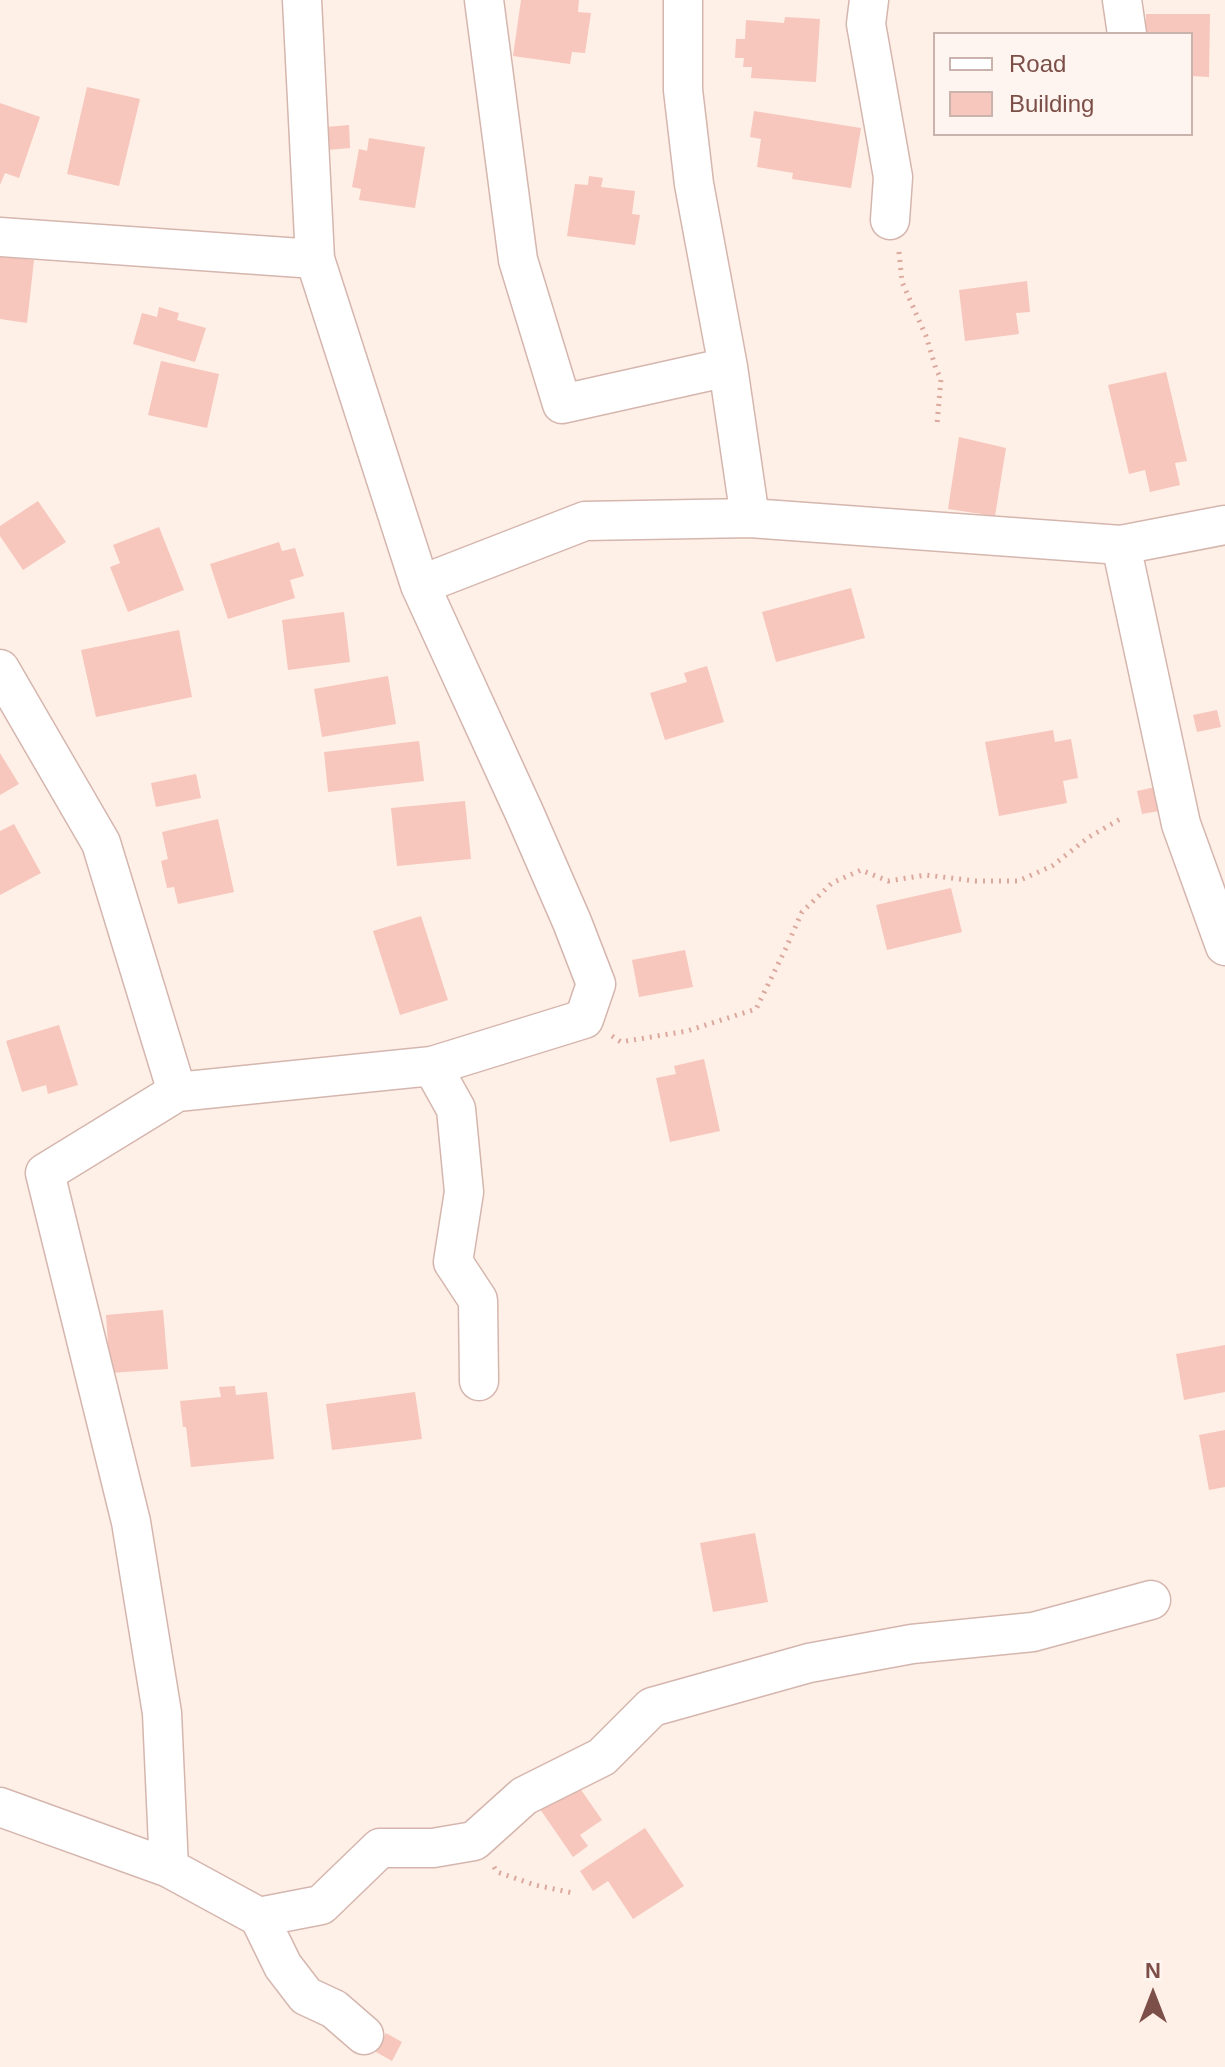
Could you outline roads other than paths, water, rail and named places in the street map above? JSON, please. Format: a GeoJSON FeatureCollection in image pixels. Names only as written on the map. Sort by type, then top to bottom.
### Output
{"type":"FeatureCollection","features":[{"type":"Feature","properties":{"kind":"street"},"geometry":{"type":"LineString","coordinates":[[169,1868],[162,1713],[131,1522],[45,1173],[177,1092],[432,1066],[584,1019],[596,984],[524,812],[420,585],[315,259],[302,0]]}},
{"type":"Feature","properties":{"kind":"street"},"geometry":{"type":"LineString","coordinates":[[484,0],[518,260],[562,404],[728,367]]}},
{"type":"Feature","properties":{"kind":"street"},"geometry":{"type":"LineString","coordinates":[[683,0],[683,90],[694,184],[728,367],[750,518]]}},
{"type":"Feature","properties":{"kind":"street"},"geometry":{"type":"LineString","coordinates":[[869,0],[866,24],[893,177],[890,220]]}},
{"type":"Feature","properties":{"kind":"street"},"geometry":{"type":"LineString","coordinates":[[1122,0],[1127,32]]}},
{"type":"Feature","properties":{"kind":"street"},"geometry":{"type":"LineString","coordinates":[[0,237],[315,259]]}},
{"type":"Feature","properties":{"kind":"street"},"geometry":{"type":"LineString","coordinates":[[420,585],[585,521],[750,518],[1121,545],[1225,525]]}},
{"type":"Feature","properties":{"kind":"street"},"geometry":{"type":"LineString","coordinates":[[1121,545],[1181,824],[1225,946]]}},
{"type":"Feature","properties":{"kind":"street"},"geometry":{"type":"LineString","coordinates":[[0,669],[101,843],[177,1092]]}},
{"type":"Feature","properties":{"kind":"street"},"geometry":{"type":"LineString","coordinates":[[432,1066],[456,1109],[464,1192],[453,1262],[478,1300],[479,1381]]}},
{"type":"Feature","properties":{"kind":"street"},"geometry":{"type":"LineString","coordinates":[[259,1917],[321,1905],[380,1848],[433,1848],[474,1841],[524,1796],[602,1757],[652,1707],[809,1663],[912,1644],[1033,1632],[1151,1600]]}},
{"type":"Feature","properties":{"kind":"street"},"geometry":{"type":"LineString","coordinates":[[0,1807],[169,1868],[259,1917],[283,1966],[306,1996],[334,2009],[364,2035]]}}]}
